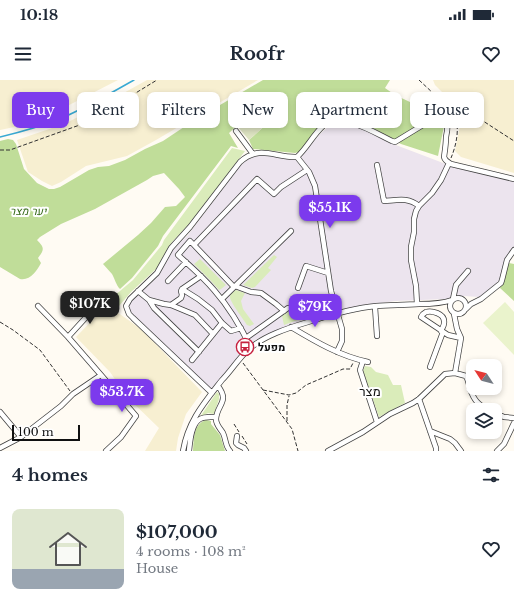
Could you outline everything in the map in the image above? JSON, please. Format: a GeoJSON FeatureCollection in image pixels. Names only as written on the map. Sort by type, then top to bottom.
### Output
{"type":"FeatureCollection","features":[{"type":"Feature","properties":{"kind":"street"},"geometry":{"type":"LineString","coordinates":[[297,157],[324,126],[334,122],[347,121],[357,124],[395,142],[436,117],[443,117],[448,126],[444,157],[445,160],[451,164],[514,179]]}},
{"type":"Feature","properties":{"kind":"street"},"geometry":{"type":"LineString","coordinates":[[236,131],[253,154]]}},
{"type":"Feature","properties":{"kind":"street"},"geometry":{"type":"LineString","coordinates":[[212,393],[138,324],[129,314],[126,306],[127,302],[157,273],[171,248],[190,227],[240,162],[253,154],[263,153],[297,157],[307,170],[315,186],[328,273],[334,303],[340,318],[342,329],[342,341],[337,352]]}},
{"type":"Feature","properties":{"kind":"street"},"geometry":{"type":"LineString","coordinates":[[417,304],[416,286],[411,260],[414,219],[420,206],[441,180],[449,163]]}},
{"type":"Feature","properties":{"kind":"street"},"geometry":{"type":"LineString","coordinates":[[377,165],[384,201],[406,200],[414,202],[420,206]]}},
{"type":"Feature","properties":{"kind":"street"},"geometry":{"type":"LineString","coordinates":[[194,245],[257,179],[274,194],[281,187],[307,170]]}},
{"type":"Feature","properties":{"kind":"street"},"geometry":{"type":"LineString","coordinates":[[222,299],[291,231]]}},
{"type":"Feature","properties":{"kind":"street"},"geometry":{"type":"LineString","coordinates":[[251,348],[241,328],[222,299],[201,276],[178,255],[190,241],[235,286],[251,292],[261,293],[284,311]]}},
{"type":"Feature","properties":{"kind":"street"},"geometry":{"type":"LineString","coordinates":[[436,303],[458,314],[464,311],[501,283],[507,260],[512,256],[514,250]]}},
{"type":"Feature","properties":{"kind":"street"},"geometry":{"type":"LineString","coordinates":[[168,281],[186,262]]}},
{"type":"Feature","properties":{"kind":"street"},"geometry":{"type":"LineString","coordinates":[[298,288],[306,266],[328,273]]}},
{"type":"Feature","properties":{"kind":"street"},"geometry":{"type":"LineString","coordinates":[[455,373],[461,338],[449,305],[453,300],[456,286],[468,271]]}},
{"type":"Feature","properties":{"kind":"street"},"geometry":{"type":"LineString","coordinates":[[182,289],[201,276]]}},
{"type":"Feature","properties":{"kind":"street"},"geometry":{"type":"LineString","coordinates":[[456,286],[461,299],[465,302],[464,311],[457,329]]}},
{"type":"Feature","properties":{"kind":"street"},"geometry":{"type":"LineString","coordinates":[[171,305],[181,298],[182,289]]}},
{"type":"Feature","properties":{"kind":"street"},"geometry":{"type":"LineString","coordinates":[[182,289],[212,310],[222,323],[231,331],[241,328]]}},
{"type":"Feature","properties":{"kind":"street"},"geometry":{"type":"LineString","coordinates":[[138,291],[149,300],[154,308],[199,352]]}},
{"type":"Feature","properties":{"kind":"street"},"geometry":{"type":"LineString","coordinates":[[182,451],[187,432],[191,424],[212,393],[251,348],[271,335],[291,327],[337,313],[375,307],[436,303],[461,299],[469,302],[476,302]]}},
{"type":"Feature","properties":{"kind":"street"},"geometry":{"type":"LineString","coordinates":[[149,300],[171,305],[195,315],[213,334]]}},
{"type":"Feature","properties":{"kind":"street"},"geometry":{"type":"LineString","coordinates":[[68,336],[100,302]]}},
{"type":"Feature","properties":{"kind":"street"},"geometry":{"type":"LineString","coordinates":[[246,338],[288,308],[300,306],[320,309],[334,303]]}},
{"type":"Feature","properties":{"kind":"street"},"geometry":{"type":"LineString","coordinates":[[38,306],[68,336],[136,416],[121,437],[106,451]]}},
{"type":"Feature","properties":{"kind":"street"},"geometry":{"type":"LineString","coordinates":[[375,307],[377,336]]}},
{"type":"Feature","properties":{"kind":"street"},"geometry":{"type":"LineString","coordinates":[[430,367],[442,331],[444,318],[433,312],[424,313],[421,317],[442,331],[448,335],[461,338]]}},
{"type":"Feature","properties":{"kind":"street"},"geometry":{"type":"LineString","coordinates":[[192,360],[222,323]]}},
{"type":"Feature","properties":{"kind":"street"},"geometry":{"type":"LineString","coordinates":[[291,327],[337,352],[366,362],[360,370],[377,422]]}},
{"type":"Feature","properties":{"kind":"street"},"geometry":{"type":"LineString","coordinates":[[328,451],[363,432],[390,414],[413,403],[444,375],[455,373],[466,376],[477,403]]}},
{"type":"Feature","properties":{"kind":"street"},"geometry":{"type":"LineString","coordinates":[[0,448],[21,437],[61,406],[73,394],[101,375]]}},
{"type":"Feature","properties":{"kind":"street"},"geometry":{"type":"LineString","coordinates":[[218,386],[222,391],[223,399],[216,417],[216,422],[223,434],[226,447],[230,451]]}},
{"type":"Feature","properties":{"kind":"street"},"geometry":{"type":"LineString","coordinates":[[419,399],[436,451]]}},
{"type":"Feature","properties":{"kind":"street"},"geometry":{"type":"LineString","coordinates":[[0,412],[21,437]]}},
{"type":"Feature","properties":{"kind":"street"},"geometry":{"type":"LineString","coordinates":[[502,416],[514,418]]}},
{"type":"Feature","properties":{"kind":"street"},"geometry":{"type":"LineString","coordinates":[[190,451],[190,438],[197,421],[206,417],[216,417]]}},
{"type":"Feature","properties":{"kind":"street"},"geometry":{"type":"LineString","coordinates":[[497,451],[504,444],[514,423]]}},
{"type":"Feature","properties":{"kind":"street"},"geometry":{"type":"LineString","coordinates":[[430,430],[450,439],[461,451]]}},
{"type":"Feature","properties":{"kind":"street"},"geometry":{"type":"LineString","coordinates":[[237,436],[236,443],[246,451]]}},
{"type":"Feature","properties":{"kind":"path"},"geometry":{"type":"LineString","coordinates":[[0,150],[10,150],[88,122],[157,80]]}},
{"type":"Feature","properties":{"kind":"path"},"geometry":{"type":"LineString","coordinates":[[484,122],[514,141]]}},
{"type":"Feature","properties":{"kind":"path"},"geometry":{"type":"LineString","coordinates":[[0,322],[40,350],[73,394]]}},
{"type":"Feature","properties":{"kind":"path"},"geometry":{"type":"LineString","coordinates":[[240,359],[287,421],[292,429],[298,451]]}},
{"type":"Feature","properties":{"kind":"path"},"geometry":{"type":"LineString","coordinates":[[262,390],[289,395],[296,393],[306,385],[343,369],[350,369],[355,359]]}},
{"type":"Feature","properties":{"kind":"path"},"geometry":{"type":"LineString","coordinates":[[287,421],[287,405],[289,395]]}},
{"type":"Feature","properties":{"kind":"path"},"geometry":{"type":"LineString","coordinates":[[234,424],[247,444]]}},
{"type":"Feature","properties":{"kind":"shaded area"},"geometry":{"type":"Polygon","coordinates":[[[0,80],[118,80],[95,92],[77,92],[77,101],[69,105],[69,92],[12,92],[12,128],[0,130],[0,80]]]}},
{"type":"Feature","properties":{"kind":"shaded area"},"geometry":{"type":"Polygon","coordinates":[[[147,80],[258,80],[238,92],[228,92],[228,98],[220,102],[220,92],[147,92],[147,128],[176,128],[127,156],[86,166],[52,186],[28,172],[17,140],[52,128],[69,128],[69,122],[77,118],[77,128],[139,128],[139,92],[126,92],[147,80]]]}},
{"type":"Feature","properties":{"kind":"shaded area"},"geometry":{"type":"Polygon","coordinates":[[[433,80],[514,80],[514,173],[461,157],[455,151],[460,128],[484,128],[484,92],[442,92],[435,85],[433,80]]]}},
{"type":"Feature","properties":{"kind":"shaded area"},"geometry":{"type":"Polygon","coordinates":[[[327,128],[362,128],[388,142],[451,166],[514,180],[514,247],[505,259],[501,277],[498,282],[484,295],[479,297],[464,296],[447,299],[395,301],[369,305],[317,316],[286,326],[255,340],[243,350],[211,390],[132,314],[129,309],[130,302],[154,280],[172,250],[188,235],[241,165],[253,157],[263,155],[296,159],[301,157],[327,128]]]}},
{"type":"Feature","properties":{"kind":"shaded area"},"geometry":{"type":"Polygon","coordinates":[[[107,305],[141,329],[202,392],[186,414],[178,438],[176,451],[145,451],[159,428],[127,397],[110,372],[76,337],[107,305]]]}},
{"type":"Feature","properties":{"kind":"green space","name":"יער מצר"},"geometry":{"type":"Polygon","coordinates":[[[263,80],[390,80],[385,88],[391,92],[296,92],[296,128],[318,128],[299,152],[295,153],[253,149],[249,140],[262,128],[288,128],[288,92],[242,92],[263,80]]]}},
{"type":"Feature","properties":{"kind":"green space","name":"יער מצר"},"geometry":{"type":"Polygon","coordinates":[[[402,98],[410,102],[410,128],[444,128],[438,156],[401,144],[373,128],[402,128],[402,98]]]}},
{"type":"Feature","properties":{"kind":"green space","name":"יער מצר"},"geometry":{"type":"Polygon","coordinates":[[[228,100],[228,128],[234,128],[229,133],[238,148],[231,146],[163,236],[158,246],[132,278],[120,289],[117,286],[112,274],[103,264],[138,235],[165,207],[176,206],[185,197],[164,173],[153,176],[95,209],[61,224],[40,237],[37,240],[43,249],[38,258],[41,263],[30,277],[20,279],[0,267],[0,141],[8,139],[13,140],[16,144],[24,169],[37,183],[49,189],[54,189],[89,170],[109,166],[125,160],[163,141],[182,128],[220,128],[220,105],[228,100]]]}},
{"type":"Feature","properties":{"kind":"green space"},"geometry":{"type":"Polygon","coordinates":[[[239,128],[262,128],[249,140],[239,128]]]}},
{"type":"Feature","properties":{"kind":"green space"},"geometry":{"type":"Polygon","coordinates":[[[232,148],[245,151],[193,220],[172,242],[157,268],[131,292],[119,306],[115,302],[114,296],[133,280],[162,245],[164,240],[232,148]]]}},
{"type":"Feature","properties":{"kind":"green space"},"geometry":{"type":"Polygon","coordinates":[[[274,255],[277,257],[268,268],[271,270],[255,287],[252,288],[243,285],[274,255]]]}},
{"type":"Feature","properties":{"kind":"green space"},"geometry":{"type":"Polygon","coordinates":[[[200,259],[226,285],[219,290],[194,264],[200,259]]]}},
{"type":"Feature","properties":{"kind":"green space"},"geometry":{"type":"Polygon","coordinates":[[[509,263],[514,264],[514,301],[500,288],[509,263]]]}},
{"type":"Feature","properties":{"kind":"green space"},"geometry":{"type":"Polygon","coordinates":[[[236,290],[245,293],[241,301],[243,309],[254,324],[250,326],[247,325],[230,297],[236,290]]]}},
{"type":"Feature","properties":{"kind":"green space"},"geometry":{"type":"Polygon","coordinates":[[[505,302],[514,312],[514,355],[483,323],[505,302]]]}},
{"type":"Feature","properties":{"kind":"green space"},"geometry":{"type":"Polygon","coordinates":[[[298,310],[317,313],[284,325],[282,316],[289,311],[298,310]]]}},
{"type":"Feature","properties":{"kind":"green space"},"geometry":{"type":"Polygon","coordinates":[[[365,366],[371,367],[376,372],[388,375],[393,385],[401,385],[405,403],[379,417],[363,371],[365,366]]]}},
{"type":"Feature","properties":{"kind":"green space"},"geometry":{"type":"Polygon","coordinates":[[[217,392],[219,394],[219,399],[214,414],[208,413],[200,417],[217,392]]]}},
{"type":"Feature","properties":{"kind":"green space"},"geometry":{"type":"Polygon","coordinates":[[[206,420],[211,421],[211,424],[220,435],[225,451],[193,451],[196,429],[206,420]]]}},
{"type":"Feature","properties":{"kind":"waterway"},"geometry":{"type":"LineString","coordinates":[[0,137],[31,129],[62,118],[90,105],[134,80]]}},
{"type":"Feature","properties":{"kind":"place","name":"מפעל"},"geometry":{"type":"Point","coordinates":[245,347]}},
{"type":"Feature","properties":{"kind":"district","name":"מצר"},"geometry":{"type":"Point","coordinates":[370,391]}}]}
